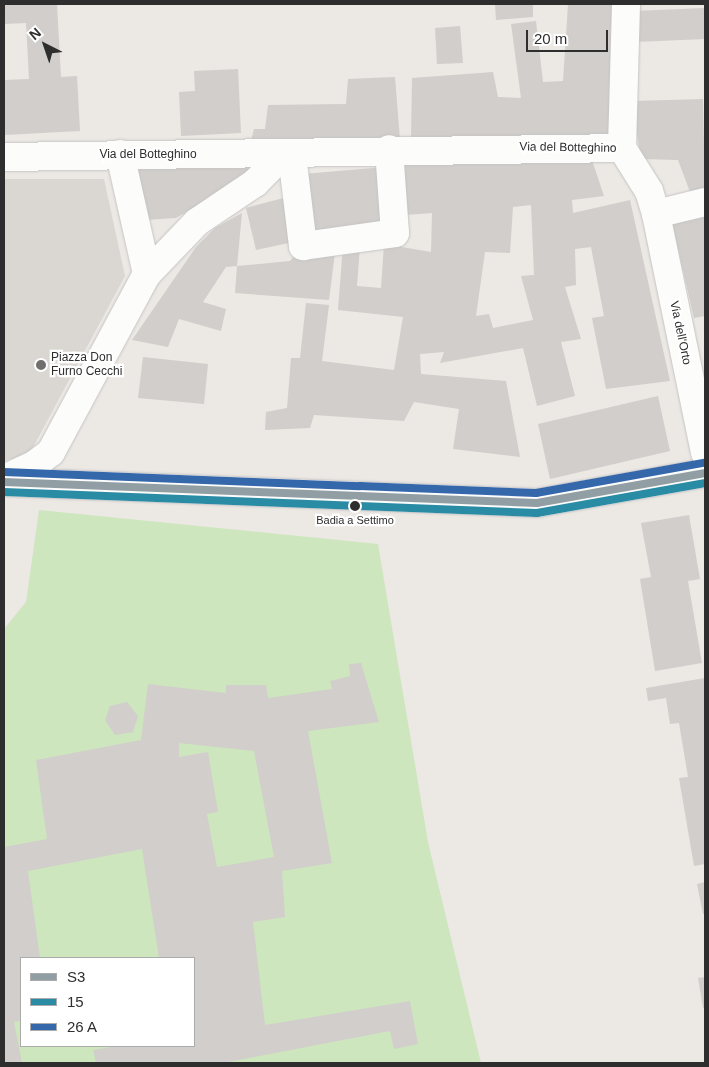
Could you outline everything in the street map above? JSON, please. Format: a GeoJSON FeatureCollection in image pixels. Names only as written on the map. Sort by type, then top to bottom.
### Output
{"type":"FeatureCollection","features":[{"type":"Feature","properties":{"kind":"street"},"geometry":{"type":"LineString","coordinates":[[622,148],[626,4]]}},
{"type":"Feature","properties":{"kind":"street","name":"Via del Botteghino"},"geometry":{"type":"LineString","coordinates":[[4,157],[120,154],[288,154],[389,149],[622,148],[649,191],[656,214]]}},
{"type":"Feature","properties":{"kind":"street"},"geometry":{"type":"LineString","coordinates":[[288,154],[303,246],[394,233],[389,149]]}},
{"type":"Feature","properties":{"kind":"street"},"geometry":{"type":"LineString","coordinates":[[120,154],[147,274]]}},
{"type":"Feature","properties":{"kind":"street"},"geometry":{"type":"LineString","coordinates":[[4,480],[34,465],[51,452],[147,274],[197,222],[259,180],[288,154]]}},
{"type":"Feature","properties":{"kind":"street"},"geometry":{"type":"LineString","coordinates":[[656,214],[705,202]]}},
{"type":"Feature","properties":{"kind":"street","name":"Via dell'Orto"},"geometry":{"type":"LineString","coordinates":[[656,214],[705,453]]}},
{"type":"Feature","properties":{"kind":"street"},"geometry":{"type":"LineString","coordinates":[[4,480],[537,503],[705,473]]}},
{"type":"Feature","properties":{"kind":"green space"},"geometry":{"type":"Polygon","coordinates":[[[39,510],[378,544],[428,842],[481,1063],[4,1063],[4,629],[26,602],[39,510]]]}},
{"type":"Feature","properties":{"kind":"shaded area","name":"Piazza Don Furno Cecchi"},"geometry":{"type":"Polygon","coordinates":[[[4,179],[104,179],[125,276],[30,453],[4,461],[4,179]]]}},
{"type":"Feature","properties":{"kind":"building"},"geometry":{"type":"Polygon","coordinates":[[[4,4],[57,4],[61,77],[77,76],[80,131],[4,135],[4,80],[29,79],[26,23],[4,24],[4,4]]]}},
{"type":"Feature","properties":{"kind":"building"},"geometry":{"type":"Polygon","coordinates":[[[495,4],[533,4],[533,17],[496,20],[495,4]]]}},
{"type":"Feature","properties":{"kind":"building"},"geometry":{"type":"Polygon","coordinates":[[[568,4],[615,4],[615,135],[411,140],[412,78],[493,72],[498,97],[521,98],[511,24],[536,21],[543,82],[563,81],[568,4]]]}},
{"type":"Feature","properties":{"kind":"building"},"geometry":{"type":"Polygon","coordinates":[[[705,8],[705,39],[635,42],[634,11],[705,8]]]}},
{"type":"Feature","properties":{"kind":"building"},"geometry":{"type":"Polygon","coordinates":[[[460,26],[463,63],[437,64],[435,28],[460,26]]]}},
{"type":"Feature","properties":{"kind":"building"},"geometry":{"type":"Polygon","coordinates":[[[238,69],[241,133],[181,136],[179,92],[195,91],[194,71],[238,69]]]}},
{"type":"Feature","properties":{"kind":"building"},"geometry":{"type":"Polygon","coordinates":[[[395,77],[400,140],[250,144],[254,129],[265,129],[268,105],[346,104],[348,79],[395,77]]]}},
{"type":"Feature","properties":{"kind":"building"},"geometry":{"type":"Polygon","coordinates":[[[703,99],[705,195],[693,200],[678,160],[641,159],[632,101],[703,99]]]}},
{"type":"Feature","properties":{"kind":"building"},"geometry":{"type":"Polygon","coordinates":[[[591,157],[604,196],[572,200],[573,213],[630,200],[670,381],[606,389],[592,318],[604,316],[591,247],[575,249],[576,285],[565,287],[581,339],[561,342],[575,396],[537,406],[523,348],[440,363],[444,352],[420,354],[421,374],[506,381],[520,457],[453,449],[459,409],[414,402],[404,421],[314,415],[310,428],[265,430],[266,412],[287,408],[291,358],[300,358],[306,303],[329,305],[322,361],[394,370],[403,317],[338,310],[343,245],[360,246],[357,286],[381,288],[384,244],[431,252],[432,213],[405,215],[399,163],[591,157]],[[531,205],[513,207],[510,253],[485,252],[476,316],[489,314],[493,328],[533,320],[521,276],[534,275],[531,205]]]}},
{"type":"Feature","properties":{"kind":"building"},"geometry":{"type":"Polygon","coordinates":[[[256,161],[257,172],[176,218],[145,220],[134,162],[256,161]]]}},
{"type":"Feature","properties":{"kind":"building"},"geometry":{"type":"Polygon","coordinates":[[[385,167],[390,225],[308,233],[303,174],[385,167]]]}},
{"type":"Feature","properties":{"kind":"building"},"geometry":{"type":"Polygon","coordinates":[[[291,196],[298,241],[256,250],[246,208],[291,196]]]}},
{"type":"Feature","properties":{"kind":"building"},"geometry":{"type":"Polygon","coordinates":[[[705,208],[705,316],[694,318],[671,218],[705,208]]]}},
{"type":"Feature","properties":{"kind":"building"},"geometry":{"type":"Polygon","coordinates":[[[242,213],[237,266],[226,267],[203,302],[226,309],[221,331],[179,319],[168,347],[132,340],[196,247],[215,228],[242,213]]]}},
{"type":"Feature","properties":{"kind":"building"},"geometry":{"type":"Polygon","coordinates":[[[298,251],[335,253],[329,300],[235,293],[237,266],[290,261],[298,251]]]}},
{"type":"Feature","properties":{"kind":"building"},"geometry":{"type":"Polygon","coordinates":[[[143,357],[208,364],[204,404],[138,398],[143,357]]]}},
{"type":"Feature","properties":{"kind":"building"},"geometry":{"type":"Polygon","coordinates":[[[658,396],[670,451],[550,479],[538,424],[658,396]]]}},
{"type":"Feature","properties":{"kind":"building"},"geometry":{"type":"Polygon","coordinates":[[[689,515],[700,579],[688,581],[702,663],[655,671],[640,579],[651,577],[641,523],[689,515]]]}},
{"type":"Feature","properties":{"kind":"building"},"geometry":{"type":"Polygon","coordinates":[[[361,663],[379,722],[308,731],[332,863],[282,871],[285,917],[253,922],[265,1025],[410,1001],[418,1044],[394,1049],[390,1031],[223,1063],[96,1063],[93,1050],[112,1047],[195,1047],[195,957],[159,957],[142,849],[28,871],[40,957],[20,957],[20,1021],[14,1022],[22,1063],[4,1063],[4,847],[47,839],[36,760],[141,740],[148,684],[226,693],[226,685],[266,685],[268,698],[332,689],[330,681],[350,676],[349,664],[361,663]],[[179,743],[179,757],[208,752],[218,812],[207,814],[217,867],[274,857],[254,751],[179,743]]]}},
{"type":"Feature","properties":{"kind":"building"},"geometry":{"type":"Polygon","coordinates":[[[705,678],[705,864],[694,866],[679,778],[688,777],[679,723],[670,724],[666,698],[648,701],[646,688],[705,678]]]}},
{"type":"Feature","properties":{"kind":"building"},"geometry":{"type":"Polygon","coordinates":[[[127,702],[138,716],[133,732],[115,735],[105,720],[110,706],[127,702]]]}},
{"type":"Feature","properties":{"kind":"building"},"geometry":{"type":"Polygon","coordinates":[[[705,882],[705,914],[703,914],[697,884],[705,882]]]}},
{"type":"Feature","properties":{"kind":"building"},"geometry":{"type":"Polygon","coordinates":[[[705,977],[705,1007],[703,1008],[698,978],[705,977]]]}},
{"type":"Feature","properties":{"kind":"transit line"},"geometry":{"type":"LineString","coordinates":[[360,486],[536,493],[703,463]]}},
{"type":"Feature","properties":{"kind":"transit line"},"geometry":{"type":"LineString","coordinates":[[4,472],[360,486]]}},
{"type":"Feature","properties":{"kind":"transit line","name":"S3"},"geometry":{"type":"LineString","coordinates":[[4,482],[537,503],[705,473]]}},
{"type":"Feature","properties":{"kind":"transit line","name":"15"},"geometry":{"type":"LineString","coordinates":[[4,492],[537,513],[705,483]]}},
{"type":"Feature","properties":{"kind":"place","name":"Piazza Don Furno Cecchi"},"geometry":{"type":"Point","coordinates":[41,365]}},
{"type":"Feature","properties":{"kind":"place","name":"Badia a Settimo"},"geometry":{"type":"Point","coordinates":[355,506]}}]}
